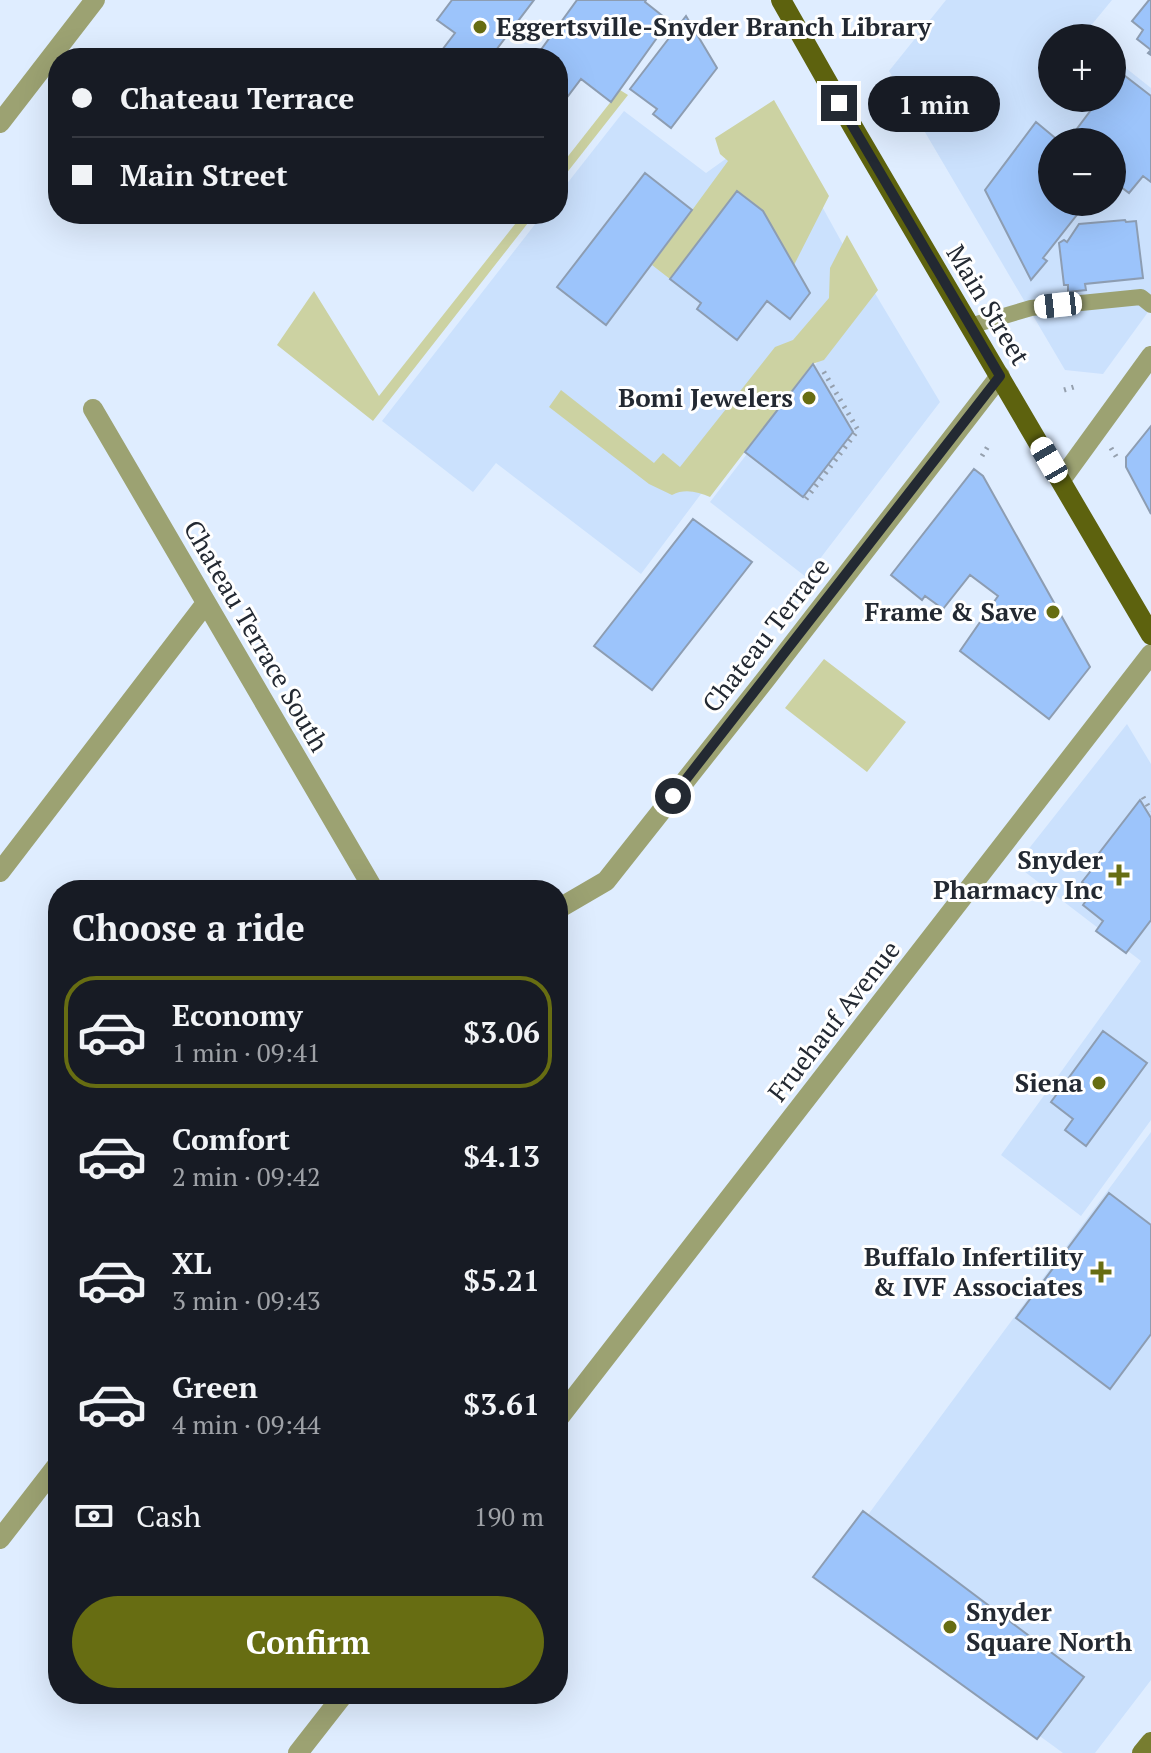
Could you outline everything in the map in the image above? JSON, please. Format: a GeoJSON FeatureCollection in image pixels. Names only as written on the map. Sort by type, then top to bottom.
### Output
{"type":"FeatureCollection","features":[{"type":"Feature","properties":{"kind":"main road","name":"Main Street"},"geometry":{"type":"LineString","coordinates":[[781,0],[1151,635]]}},
{"type":"Feature","properties":{"kind":"main road"},"geometry":{"type":"LineString","coordinates":[[1142,1753],[1151,1742]]}},
{"type":"Feature","properties":{"kind":"street"},"geometry":{"type":"LineString","coordinates":[[58,48],[95,0]]}},
{"type":"Feature","properties":{"kind":"street"},"geometry":{"type":"LineString","coordinates":[[0,123],[48,61]]}},
{"type":"Feature","properties":{"kind":"street"},"geometry":{"type":"LineString","coordinates":[[1061,480],[1151,356]]}},
{"type":"Feature","properties":{"kind":"street","name":"Chateau Terrace"},"geometry":{"type":"LineString","coordinates":[[568,903],[606,881],[1000,376]]}},
{"type":"Feature","properties":{"kind":"street","name":"Chateau Terrace South"},"geometry":{"type":"LineString","coordinates":[[93,409],[368,880]]}},
{"type":"Feature","properties":{"kind":"street"},"geometry":{"type":"LineString","coordinates":[[0,872],[206,603]]}},
{"type":"Feature","properties":{"kind":"street","name":"Fruehauf Avenue"},"geometry":{"type":"LineString","coordinates":[[568,1406],[1151,654]]}},
{"type":"Feature","properties":{"kind":"street"},"geometry":{"type":"LineString","coordinates":[[0,1539],[48,1477]]}},
{"type":"Feature","properties":{"kind":"street"},"geometry":{"type":"LineString","coordinates":[[298,1753],[336,1704]]}},
{"type":"Feature","properties":{"kind":"lane"},"geometry":{"type":"LineString","coordinates":[[970,326],[1031,308],[1141,297],[1151,305]]}},
{"type":"Feature","properties":{"kind":"path"},"geometry":{"type":"LineString","coordinates":[[806,499],[860,427],[821,367]]}},
{"type":"Feature","properties":{"kind":"path"},"geometry":{"type":"LineString","coordinates":[[1064,390],[1077,386]]}},
{"type":"Feature","properties":{"kind":"path"},"geometry":{"type":"LineString","coordinates":[[982,456],[990,443]]}},
{"type":"Feature","properties":{"kind":"path"},"geometry":{"type":"LineString","coordinates":[[1143,797],[1151,811]]}},
{"type":"Feature","properties":{"kind":"shaded area"},"geometry":{"type":"Polygon","coordinates":[[[946,0],[1112,0],[1092,24],[1038,24],[1038,112],[1126,112],[1126,68],[1151,88],[1151,308],[1103,374],[1065,370],[889,71],[946,0]]]}},
{"type":"Feature","properties":{"kind":"shaded area"},"geometry":{"type":"Polygon","coordinates":[[[624,111],[706,173],[776,123],[862,279],[641,574],[496,463],[473,492],[382,421],[535,224],[568,224],[568,182],[624,111]]]}},
{"type":"Feature","properties":{"kind":"shaded area"},"geometry":{"type":"Polygon","coordinates":[[[873,290],[940,402],[806,577],[710,502],[873,290]]]}},
{"type":"Feature","properties":{"kind":"shaded area"},"geometry":{"type":"Polygon","coordinates":[[[1127,724],[1151,764],[1151,1120],[1081,1216],[1001,1155],[1141,961],[1016,865],[1127,724]]]}},
{"type":"Feature","properties":{"kind":"shaded area"},"geometry":{"type":"Polygon","coordinates":[[[1151,1132],[1151,1680],[1095,1753],[1063,1753],[822,1577],[1151,1132]]]}},
{"type":"Feature","properties":{"kind":"green space"},"geometry":{"type":"Polygon","coordinates":[[[620,90],[628,95],[568,171],[568,156],[620,90]]]}},
{"type":"Feature","properties":{"kind":"green space"},"geometry":{"type":"Polygon","coordinates":[[[774,100],[829,196],[794,265],[763,211],[737,191],[670,279],[652,265],[728,161],[720,154],[715,138],[774,100]]]}},
{"type":"Feature","properties":{"kind":"green space"},"geometry":{"type":"Polygon","coordinates":[[[515,224],[527,224],[373,421],[277,345],[314,291],[379,396],[515,224]]]}},
{"type":"Feature","properties":{"kind":"green space"},"geometry":{"type":"Polygon","coordinates":[[[847,235],[878,290],[824,360],[812,364],[710,497],[687,491],[672,495],[649,484],[549,407],[561,390],[654,463],[663,453],[680,467],[775,347],[793,340],[829,298],[830,268],[847,235]]]}},
{"type":"Feature","properties":{"kind":"green space"},"geometry":{"type":"Polygon","coordinates":[[[824,659],[906,722],[867,772],[785,708],[824,659]]]}},
{"type":"Feature","properties":{"kind":"building","name":"Eggertsville-Snyder Branch Library"},"geometry":{"type":"Polygon","coordinates":[[[452,0],[534,0],[498,48],[444,48],[455,33],[437,20],[452,0]]]}},
{"type":"Feature","properties":{"kind":"building"},"geometry":{"type":"Polygon","coordinates":[[[577,0],[646,0],[669,21],[611,102],[581,79],[568,96],[568,48],[542,48],[577,0]]]}},
{"type":"Feature","properties":{"kind":"building"},"geometry":{"type":"Polygon","coordinates":[[[1149,0],[1151,50],[1137,39],[1143,30],[1132,21],[1149,0]]]}},
{"type":"Feature","properties":{"kind":"building"},"geometry":{"type":"Polygon","coordinates":[[[686,16],[717,68],[671,128],[653,114],[657,109],[630,89],[686,16]]]}},
{"type":"Feature","properties":{"kind":"building"},"geometry":{"type":"Polygon","coordinates":[[[1126,77],[1151,96],[1151,182],[1143,176],[1129,193],[1126,191],[1126,128],[1078,128],[1090,112],[1126,112],[1126,77]]]}},
{"type":"Feature","properties":{"kind":"building"},"geometry":{"type":"Polygon","coordinates":[[[1036,122],[1043,128],[1038,128],[1038,216],[1076,216],[1043,258],[1047,261],[1031,280],[985,190],[1036,122]]]}},
{"type":"Feature","properties":{"kind":"building"},"geometry":{"type":"Polygon","coordinates":[[[645,173],[692,210],[606,325],[557,287],[645,173]]]}},
{"type":"Feature","properties":{"kind":"building"},"geometry":{"type":"Polygon","coordinates":[[[737,191],[763,211],[810,293],[790,319],[767,301],[737,340],[697,309],[701,303],[670,279],[737,191]]]}},
{"type":"Feature","properties":{"kind":"building"},"geometry":{"type":"Polygon","coordinates":[[[1136,221],[1143,278],[1085,284],[1086,290],[1068,292],[1068,285],[1064,285],[1059,243],[1067,242],[1079,224],[1136,221]]]}},
{"type":"Feature","properties":{"kind":"building","name":"Bomi Jewelers"},"geometry":{"type":"Polygon","coordinates":[[[813,364],[853,432],[803,497],[745,452],[813,364]]]}},
{"type":"Feature","properties":{"kind":"building"},"geometry":{"type":"Polygon","coordinates":[[[1151,426],[1151,514],[1126,467],[1126,457],[1151,426]]]}},
{"type":"Feature","properties":{"kind":"building"},"geometry":{"type":"Polygon","coordinates":[[[974,469],[983,476],[1090,667],[1049,719],[960,651],[998,596],[970,575],[943,609],[925,596],[922,600],[891,575],[974,469]]]}},
{"type":"Feature","properties":{"kind":"building"},"geometry":{"type":"Polygon","coordinates":[[[693,519],[752,562],[652,690],[594,646],[693,519]]]}},
{"type":"Feature","properties":{"kind":"building","name":"Snyder Pharmacy Inc"},"geometry":{"type":"Polygon","coordinates":[[[1140,800],[1151,818],[1151,920],[1126,953],[1096,931],[1103,921],[1083,905],[1093,891],[1082,882],[1093,868],[1090,865],[1140,800]]]}},
{"type":"Feature","properties":{"kind":"building","name":"Siena"},"geometry":{"type":"Polygon","coordinates":[[[1103,1031],[1147,1063],[1086,1146],[1065,1130],[1073,1119],[1051,1102],[1103,1031]]]}},
{"type":"Feature","properties":{"kind":"building","name":"Buffalo Infertility & IVF Associates"},"geometry":{"type":"Polygon","coordinates":[[[1109,1193],[1151,1225],[1151,1334],[1110,1389],[1016,1318],[1109,1193]]]}},
{"type":"Feature","properties":{"kind":"building","name":"Snyder Square North"},"geometry":{"type":"Polygon","coordinates":[[[863,1511],[1084,1677],[1037,1739],[813,1577],[863,1511]]]}},
{"type":"Feature","properties":{"kind":"place","name":"Eggertsville-Snyder Branch Library"},"geometry":{"type":"Point","coordinates":[480,27]}},
{"type":"Feature","properties":{"kind":"place","name":"Bomi Jewelers"},"geometry":{"type":"Point","coordinates":[809,398]}},
{"type":"Feature","properties":{"kind":"place","name":"Frame & Save"},"geometry":{"type":"Point","coordinates":[1053,612]}},
{"type":"Feature","properties":{"kind":"place","name":"Snyder Pharmacy Inc"},"geometry":{"type":"Point","coordinates":[1119,875]}},
{"type":"Feature","properties":{"kind":"place","name":"Siena"},"geometry":{"type":"Point","coordinates":[1099,1083]}},
{"type":"Feature","properties":{"kind":"place","name":"Buffalo Infertility & IVF Associates"},"geometry":{"type":"Point","coordinates":[1101,1272]}},
{"type":"Feature","properties":{"kind":"place","name":"Snyder Square North"},"geometry":{"type":"Point","coordinates":[950,1627]}},
{"type":"Feature","properties":{"kind":"route"},"geometry":{"type":"LineString","coordinates":[[673,796],[1000,376],[839,103]]}}]}
